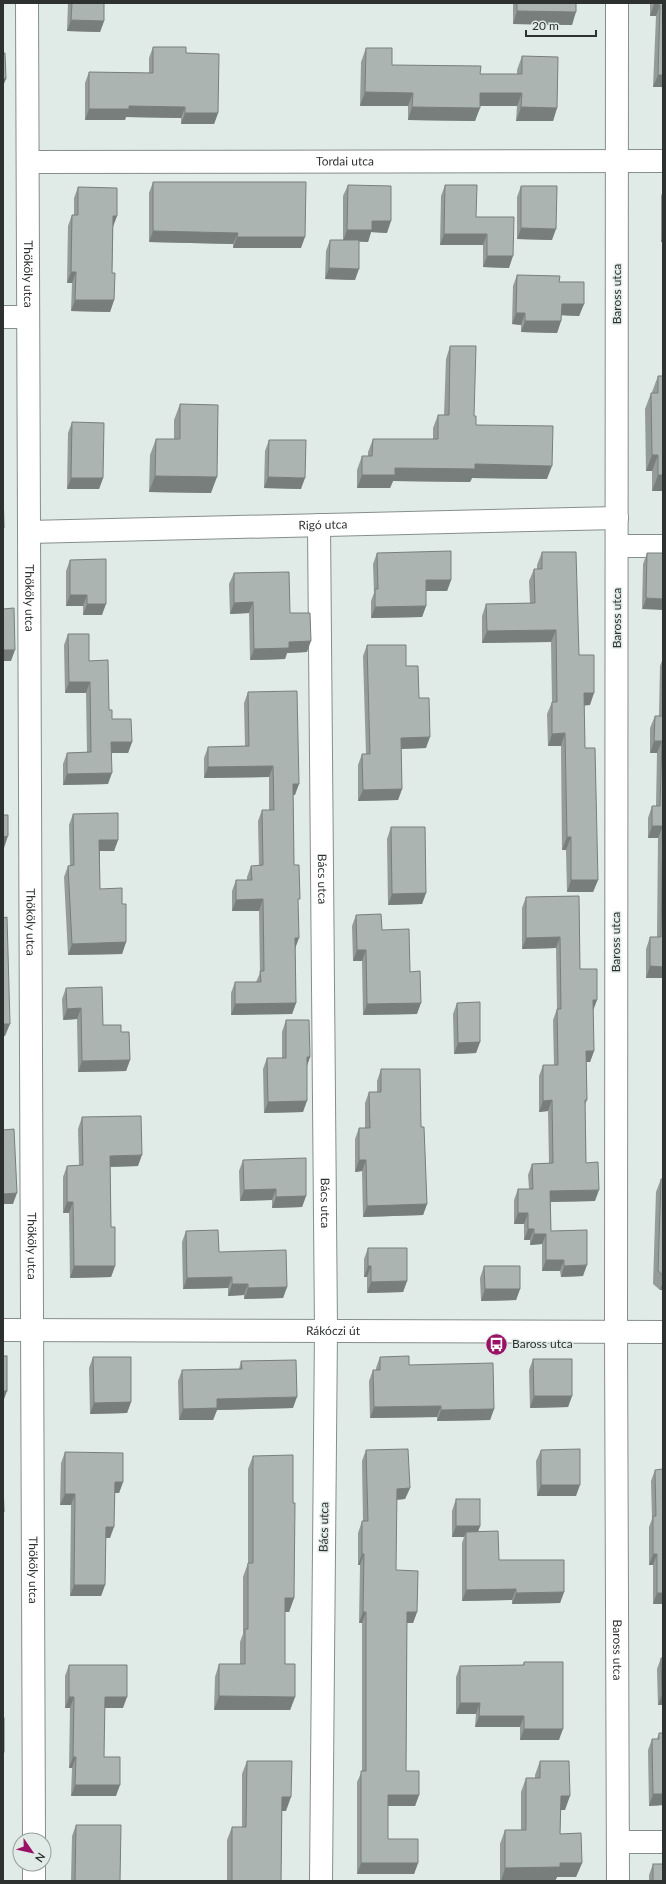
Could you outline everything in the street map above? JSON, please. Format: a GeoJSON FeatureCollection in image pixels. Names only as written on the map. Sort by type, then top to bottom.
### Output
{"type":"FeatureCollection","features":[{"type":"Feature","properties":{"kind":"street","name":"Thököly utca"},"geometry":{"type":"LineString","coordinates":[[27,3],[34,1832]]}},
{"type":"Feature","properties":{"kind":"street","name":"Baross utca"},"geometry":{"type":"LineString","coordinates":[[617,3],[616,1332],[618,1881]]}},
{"type":"Feature","properties":{"kind":"street","name":"Tordai utca"},"geometry":{"type":"LineString","coordinates":[[28,162],[663,161]]}},
{"type":"Feature","properties":{"kind":"street"},"geometry":{"type":"LineString","coordinates":[[3,316],[28,317]]}},
{"type":"Feature","properties":{"kind":"street","name":"Rigó utca"},"geometry":{"type":"LineString","coordinates":[[29,532],[617,518]]}},
{"type":"Feature","properties":{"kind":"street","name":"Bács utca"},"geometry":{"type":"LineString","coordinates":[[320,525],[326,1330],[320,1881]]}},
{"type":"Feature","properties":{"kind":"street"},"geometry":{"type":"LineString","coordinates":[[617,546],[663,546]]}},
{"type":"Feature","properties":{"kind":"street","name":"Rákóczi út"},"geometry":{"type":"LineString","coordinates":[[3,1330],[663,1332]]}},
{"type":"Feature","properties":{"kind":"street"},"geometry":{"type":"LineString","coordinates":[[618,1842],[663,1842]]}},
{"type":"Feature","properties":{"kind":"building"},"geometry":{"type":"Polygon","coordinates":[[[72,3],[104,3],[104,21],[71,20],[72,3]]]}},
{"type":"Feature","properties":{"kind":"building"},"geometry":{"type":"Polygon","coordinates":[[[517,3],[576,3],[576,12],[517,11],[517,3]]]}},
{"type":"Feature","properties":{"kind":"building"},"geometry":{"type":"Polygon","coordinates":[[[654,3],[663,3],[663,75],[658,75],[660,5],[654,3]]]}},
{"type":"Feature","properties":{"kind":"building"},"geometry":{"type":"Polygon","coordinates":[[[153,47],[186,47],[186,53],[219,54],[218,113],[185,113],[185,107],[129,106],[129,109],[89,109],[89,72],[153,73],[153,47]]]}},
{"type":"Feature","properties":{"kind":"building"},"geometry":{"type":"Polygon","coordinates":[[[366,48],[392,48],[392,65],[481,66],[480,74],[522,74],[522,56],[558,57],[557,108],[521,107],[522,93],[480,93],[480,108],[412,107],[413,93],[365,92],[366,48]]]}},
{"type":"Feature","properties":{"kind":"building"},"geometry":{"type":"Polygon","coordinates":[[[3,53],[5,53],[6,79],[3,79],[3,53]]]}},
{"type":"Feature","properties":{"kind":"building"},"geometry":{"type":"Polygon","coordinates":[[[153,182],[306,182],[305,237],[237,237],[238,233],[153,231],[153,182]]]}},
{"type":"Feature","properties":{"kind":"building"},"geometry":{"type":"Polygon","coordinates":[[[348,185],[391,186],[391,221],[372,221],[372,230],[347,230],[348,185]]]}},
{"type":"Feature","properties":{"kind":"building"},"geometry":{"type":"Polygon","coordinates":[[[445,185],[477,185],[476,217],[514,217],[513,256],[487,256],[487,234],[444,234],[445,185]]]}},
{"type":"Feature","properties":{"kind":"building"},"geometry":{"type":"Polygon","coordinates":[[[521,186],[557,186],[556,229],[521,228],[521,186]]]}},
{"type":"Feature","properties":{"kind":"building"},"geometry":{"type":"Polygon","coordinates":[[[78,187],[117,188],[117,216],[113,216],[112,273],[115,273],[114,300],[75,300],[76,272],[71,272],[72,215],[78,215],[78,187]]]}},
{"type":"Feature","properties":{"kind":"building"},"geometry":{"type":"Polygon","coordinates":[[[330,240],[359,240],[359,269],[329,268],[330,240]]]}},
{"type":"Feature","properties":{"kind":"building"},"geometry":{"type":"Polygon","coordinates":[[[517,275],[560,276],[559,282],[584,282],[584,304],[562,304],[561,321],[525,321],[525,313],[516,313],[517,275]]]}},
{"type":"Feature","properties":{"kind":"building"},"geometry":{"type":"Polygon","coordinates":[[[450,346],[476,346],[474,416],[476,416],[476,425],[553,426],[552,466],[475,464],[475,469],[395,468],[395,475],[362,475],[362,456],[372,456],[373,439],[438,439],[438,415],[449,415],[450,346]]]}},
{"type":"Feature","properties":{"kind":"building"},"geometry":{"type":"Polygon","coordinates":[[[658,376],[663,376],[663,475],[658,475],[658,455],[652,455],[651,393],[658,393],[658,376]]]}},
{"type":"Feature","properties":{"kind":"building"},"geometry":{"type":"Polygon","coordinates":[[[180,404],[218,405],[217,477],[155,476],[156,439],[180,439],[180,404]]]}},
{"type":"Feature","properties":{"kind":"building"},"geometry":{"type":"Polygon","coordinates":[[[72,422],[104,423],[103,478],[71,478],[72,422]]]}},
{"type":"Feature","properties":{"kind":"building"},"geometry":{"type":"Polygon","coordinates":[[[269,440],[306,440],[305,478],[268,477],[269,440]]]}},
{"type":"Feature","properties":{"kind":"building"},"geometry":{"type":"Polygon","coordinates":[[[3,489],[4,528],[3,528],[3,489]]]}},
{"type":"Feature","properties":{"kind":"building"},"geometry":{"type":"Polygon","coordinates":[[[451,551],[451,580],[426,580],[426,606],[375,607],[375,589],[378,589],[377,553],[451,551]]]}},
{"type":"Feature","properties":{"kind":"building"},"geometry":{"type":"Polygon","coordinates":[[[542,552],[576,552],[579,655],[594,655],[594,693],[584,693],[585,748],[595,748],[598,880],[571,880],[571,837],[567,837],[565,733],[552,734],[552,702],[557,702],[556,630],[487,631],[486,604],[535,603],[534,569],[542,569],[542,552]]]}},
{"type":"Feature","properties":{"kind":"building"},"geometry":{"type":"Polygon","coordinates":[[[647,553],[663,553],[663,599],[646,598],[647,553]]]}},
{"type":"Feature","properties":{"kind":"building"},"geometry":{"type":"Polygon","coordinates":[[[106,559],[106,604],[87,604],[87,595],[70,595],[70,560],[106,559]]]}},
{"type":"Feature","properties":{"kind":"building"},"geometry":{"type":"Polygon","coordinates":[[[289,572],[290,613],[310,613],[311,641],[289,642],[289,648],[254,649],[253,602],[234,603],[234,573],[289,572]]]}},
{"type":"Feature","properties":{"kind":"building"},"geometry":{"type":"Polygon","coordinates":[[[14,608],[15,650],[3,650],[3,609],[14,608]]]}},
{"type":"Feature","properties":{"kind":"building"},"geometry":{"type":"Polygon","coordinates":[[[68,634],[89,634],[89,661],[108,660],[109,710],[112,710],[112,719],[131,719],[132,742],[111,742],[112,773],[67,774],[67,753],[91,752],[90,682],[69,682],[68,634]]]}},
{"type":"Feature","properties":{"kind":"building"},"geometry":{"type":"Polygon","coordinates":[[[367,645],[406,645],[406,666],[418,666],[419,698],[429,698],[430,737],[401,738],[402,789],[363,790],[362,754],[370,754],[367,645]]]}},
{"type":"Feature","properties":{"kind":"building"},"geometry":{"type":"Polygon","coordinates":[[[297,691],[299,784],[293,784],[294,865],[299,865],[300,899],[298,899],[299,938],[295,938],[296,1003],[235,1004],[235,982],[261,982],[260,971],[264,971],[263,899],[236,900],[236,880],[252,880],[251,866],[263,865],[262,810],[274,810],[273,766],[208,767],[208,747],[249,746],[248,692],[297,691]]]}},
{"type":"Feature","properties":{"kind":"building"},"geometry":{"type":"Polygon","coordinates":[[[655,716],[663,716],[663,826],[652,826],[652,806],[660,806],[662,741],[654,741],[655,716]]]}},
{"type":"Feature","properties":{"kind":"building"},"geometry":{"type":"Polygon","coordinates":[[[118,813],[118,840],[99,840],[100,889],[122,888],[122,904],[126,904],[126,942],[72,944],[68,866],[74,865],[73,814],[118,813]]]}},
{"type":"Feature","properties":{"kind":"building"},"geometry":{"type":"Polygon","coordinates":[[[3,815],[8,815],[8,836],[3,837],[3,815]]]}},
{"type":"Feature","properties":{"kind":"building"},"geometry":{"type":"Polygon","coordinates":[[[663,826],[663,967],[650,966],[650,937],[661,937],[663,826]]]}},
{"type":"Feature","properties":{"kind":"building"},"geometry":{"type":"Polygon","coordinates":[[[391,827],[425,827],[426,893],[392,894],[391,827]]]}},
{"type":"Feature","properties":{"kind":"building"},"geometry":{"type":"Polygon","coordinates":[[[579,896],[580,969],[597,969],[597,1000],[593,1000],[594,1051],[586,1051],[587,1100],[585,1100],[586,1163],[598,1162],[599,1190],[550,1191],[551,1231],[587,1230],[587,1265],[564,1266],[564,1260],[546,1260],[546,1234],[534,1234],[534,1229],[528,1229],[528,1213],[518,1213],[518,1189],[533,1189],[532,1164],[553,1163],[552,1100],[543,1101],[543,1065],[558,1065],[557,1009],[561,1009],[560,937],[526,938],[526,897],[579,896]]]}},
{"type":"Feature","properties":{"kind":"building"},"geometry":{"type":"Polygon","coordinates":[[[381,914],[382,930],[409,929],[410,972],[420,971],[421,1003],[367,1004],[366,950],[357,950],[356,915],[381,914]]]}},
{"type":"Feature","properties":{"kind":"building"},"geometry":{"type":"Polygon","coordinates":[[[7,917],[10,1024],[3,1024],[3,918],[7,917]]]}},
{"type":"Feature","properties":{"kind":"building"},"geometry":{"type":"Polygon","coordinates":[[[102,987],[103,1025],[121,1025],[121,1032],[129,1032],[130,1060],[82,1061],[81,1008],[67,1009],[66,988],[102,987]]]}},
{"type":"Feature","properties":{"kind":"building"},"geometry":{"type":"Polygon","coordinates":[[[480,1002],[480,1042],[458,1043],[457,1003],[480,1002]]]}},
{"type":"Feature","properties":{"kind":"building"},"geometry":{"type":"Polygon","coordinates":[[[286,1020],[309,1020],[310,1057],[307,1057],[307,1101],[268,1102],[267,1058],[286,1058],[286,1020]]]}},
{"type":"Feature","properties":{"kind":"building"},"geometry":{"type":"Polygon","coordinates":[[[381,1069],[420,1069],[421,1127],[424,1127],[427,1204],[367,1206],[366,1160],[359,1160],[359,1128],[370,1128],[369,1092],[381,1092],[381,1069]]]}},
{"type":"Feature","properties":{"kind":"building"},"geometry":{"type":"Polygon","coordinates":[[[141,1116],[142,1155],[110,1156],[111,1227],[115,1227],[115,1266],[74,1266],[73,1202],[67,1202],[67,1166],[83,1165],[82,1117],[141,1116]]]}},
{"type":"Feature","properties":{"kind":"building"},"geometry":{"type":"Polygon","coordinates":[[[14,1129],[17,1193],[3,1194],[3,1130],[14,1129]]]}},
{"type":"Feature","properties":{"kind":"building"},"geometry":{"type":"Polygon","coordinates":[[[306,1158],[306,1196],[276,1197],[276,1189],[244,1190],[243,1160],[306,1158]]]}},
{"type":"Feature","properties":{"kind":"building"},"geometry":{"type":"Polygon","coordinates":[[[661,1179],[663,1179],[663,1275],[658,1271],[661,1179]]]}},
{"type":"Feature","properties":{"kind":"building"},"geometry":{"type":"Polygon","coordinates":[[[218,1230],[219,1252],[286,1250],[287,1287],[248,1288],[248,1284],[232,1284],[232,1277],[187,1278],[186,1231],[218,1230]]]}},
{"type":"Feature","properties":{"kind":"building"},"geometry":{"type":"Polygon","coordinates":[[[368,1248],[407,1248],[407,1281],[371,1282],[371,1266],[368,1266],[368,1248]]]}},
{"type":"Feature","properties":{"kind":"building"},"geometry":{"type":"Polygon","coordinates":[[[484,1266],[520,1266],[520,1289],[485,1289],[484,1266]]]}},
{"type":"Feature","properties":{"kind":"building"},"geometry":{"type":"Polygon","coordinates":[[[3,1356],[7,1356],[7,1391],[3,1391],[3,1356]]]}},
{"type":"Feature","properties":{"kind":"building"},"geometry":{"type":"Polygon","coordinates":[[[409,1356],[409,1365],[493,1363],[494,1409],[441,1410],[441,1406],[374,1407],[373,1370],[380,1370],[380,1357],[409,1356]]]}},
{"type":"Feature","properties":{"kind":"building"},"geometry":{"type":"Polygon","coordinates":[[[93,1357],[131,1357],[131,1402],[94,1403],[93,1357]]]}},
{"type":"Feature","properties":{"kind":"building"},"geometry":{"type":"Polygon","coordinates":[[[533,1359],[572,1359],[572,1396],[534,1396],[533,1359]]]}},
{"type":"Feature","properties":{"kind":"building"},"geometry":{"type":"Polygon","coordinates":[[[296,1360],[297,1397],[217,1399],[217,1408],[183,1409],[182,1370],[242,1369],[241,1361],[296,1360]]]}},
{"type":"Feature","properties":{"kind":"building"},"geometry":{"type":"Polygon","coordinates":[[[408,1449],[410,1488],[397,1489],[396,1570],[418,1571],[417,1612],[407,1612],[406,1771],[419,1771],[419,1795],[388,1795],[388,1839],[418,1839],[418,1863],[361,1863],[361,1771],[366,1771],[366,1612],[363,1612],[364,1554],[362,1554],[362,1521],[368,1521],[366,1450],[408,1449]]]}},
{"type":"Feature","properties":{"kind":"building"},"geometry":{"type":"Polygon","coordinates":[[[580,1449],[580,1485],[541,1485],[541,1450],[580,1449]]]}},
{"type":"Feature","properties":{"kind":"building"},"geometry":{"type":"Polygon","coordinates":[[[65,1452],[123,1453],[123,1482],[115,1482],[114,1527],[106,1527],[105,1585],[74,1585],[75,1494],[65,1494],[65,1452]]]}},
{"type":"Feature","properties":{"kind":"building"},"geometry":{"type":"Polygon","coordinates":[[[293,1455],[293,1503],[295,1503],[294,1598],[285,1598],[285,1664],[295,1664],[295,1697],[219,1696],[219,1664],[245,1664],[245,1629],[248,1629],[248,1563],[253,1563],[253,1456],[293,1455]]]}},
{"type":"Feature","properties":{"kind":"building"},"geometry":{"type":"Polygon","coordinates":[[[663,1469],[663,1593],[657,1593],[657,1554],[653,1554],[653,1516],[656,1516],[655,1470],[663,1469]]]}},
{"type":"Feature","properties":{"kind":"building"},"geometry":{"type":"Polygon","coordinates":[[[3,1482],[4,1512],[3,1512],[3,1482]]]}},
{"type":"Feature","properties":{"kind":"building"},"geometry":{"type":"Polygon","coordinates":[[[456,1499],[480,1499],[480,1526],[456,1526],[456,1499]]]}},
{"type":"Feature","properties":{"kind":"building"},"geometry":{"type":"Polygon","coordinates":[[[498,1531],[499,1560],[564,1560],[564,1592],[516,1593],[516,1589],[466,1590],[466,1532],[498,1531]]]}},
{"type":"Feature","properties":{"kind":"building"},"geometry":{"type":"Polygon","coordinates":[[[661,1658],[663,1658],[663,1694],[662,1694],[661,1658]]]}},
{"type":"Feature","properties":{"kind":"building"},"geometry":{"type":"Polygon","coordinates":[[[524,1662],[563,1662],[563,1729],[524,1729],[524,1716],[479,1716],[480,1703],[460,1703],[460,1666],[524,1665],[524,1662]]]}},
{"type":"Feature","properties":{"kind":"building"},"geometry":{"type":"Polygon","coordinates":[[[69,1665],[127,1665],[127,1697],[105,1697],[104,1757],[120,1757],[120,1785],[75,1785],[76,1757],[73,1757],[74,1697],[69,1697],[69,1665]]]}},
{"type":"Feature","properties":{"kind":"building"},"geometry":{"type":"Polygon","coordinates":[[[4,1718],[4,1752],[3,1752],[4,1718]]]}},
{"type":"Feature","properties":{"kind":"building"},"geometry":{"type":"Polygon","coordinates":[[[659,1733],[663,1733],[663,1794],[653,1794],[652,1739],[659,1739],[659,1733]]]}},
{"type":"Feature","properties":{"kind":"building"},"geometry":{"type":"Polygon","coordinates":[[[247,1761],[292,1761],[291,1797],[282,1797],[281,1881],[232,1881],[232,1827],[246,1827],[247,1761]]]}},
{"type":"Feature","properties":{"kind":"building"},"geometry":{"type":"Polygon","coordinates":[[[540,1761],[569,1761],[570,1796],[561,1796],[560,1834],[581,1833],[582,1863],[560,1863],[560,1867],[505,1868],[505,1830],[526,1830],[526,1778],[540,1778],[540,1761]]]}},
{"type":"Feature","properties":{"kind":"building"},"geometry":{"type":"Polygon","coordinates":[[[76,1825],[121,1825],[120,1881],[75,1881],[76,1825]]]}},
{"type":"Feature","properties":{"kind":"building"},"geometry":{"type":"Polygon","coordinates":[[[653,1864],[663,1864],[663,1881],[653,1881],[653,1864]]]}},
{"type":"Feature","properties":{"kind":"place","name":"Baross utca"},"geometry":{"type":"Point","coordinates":[496,1344]}}]}
